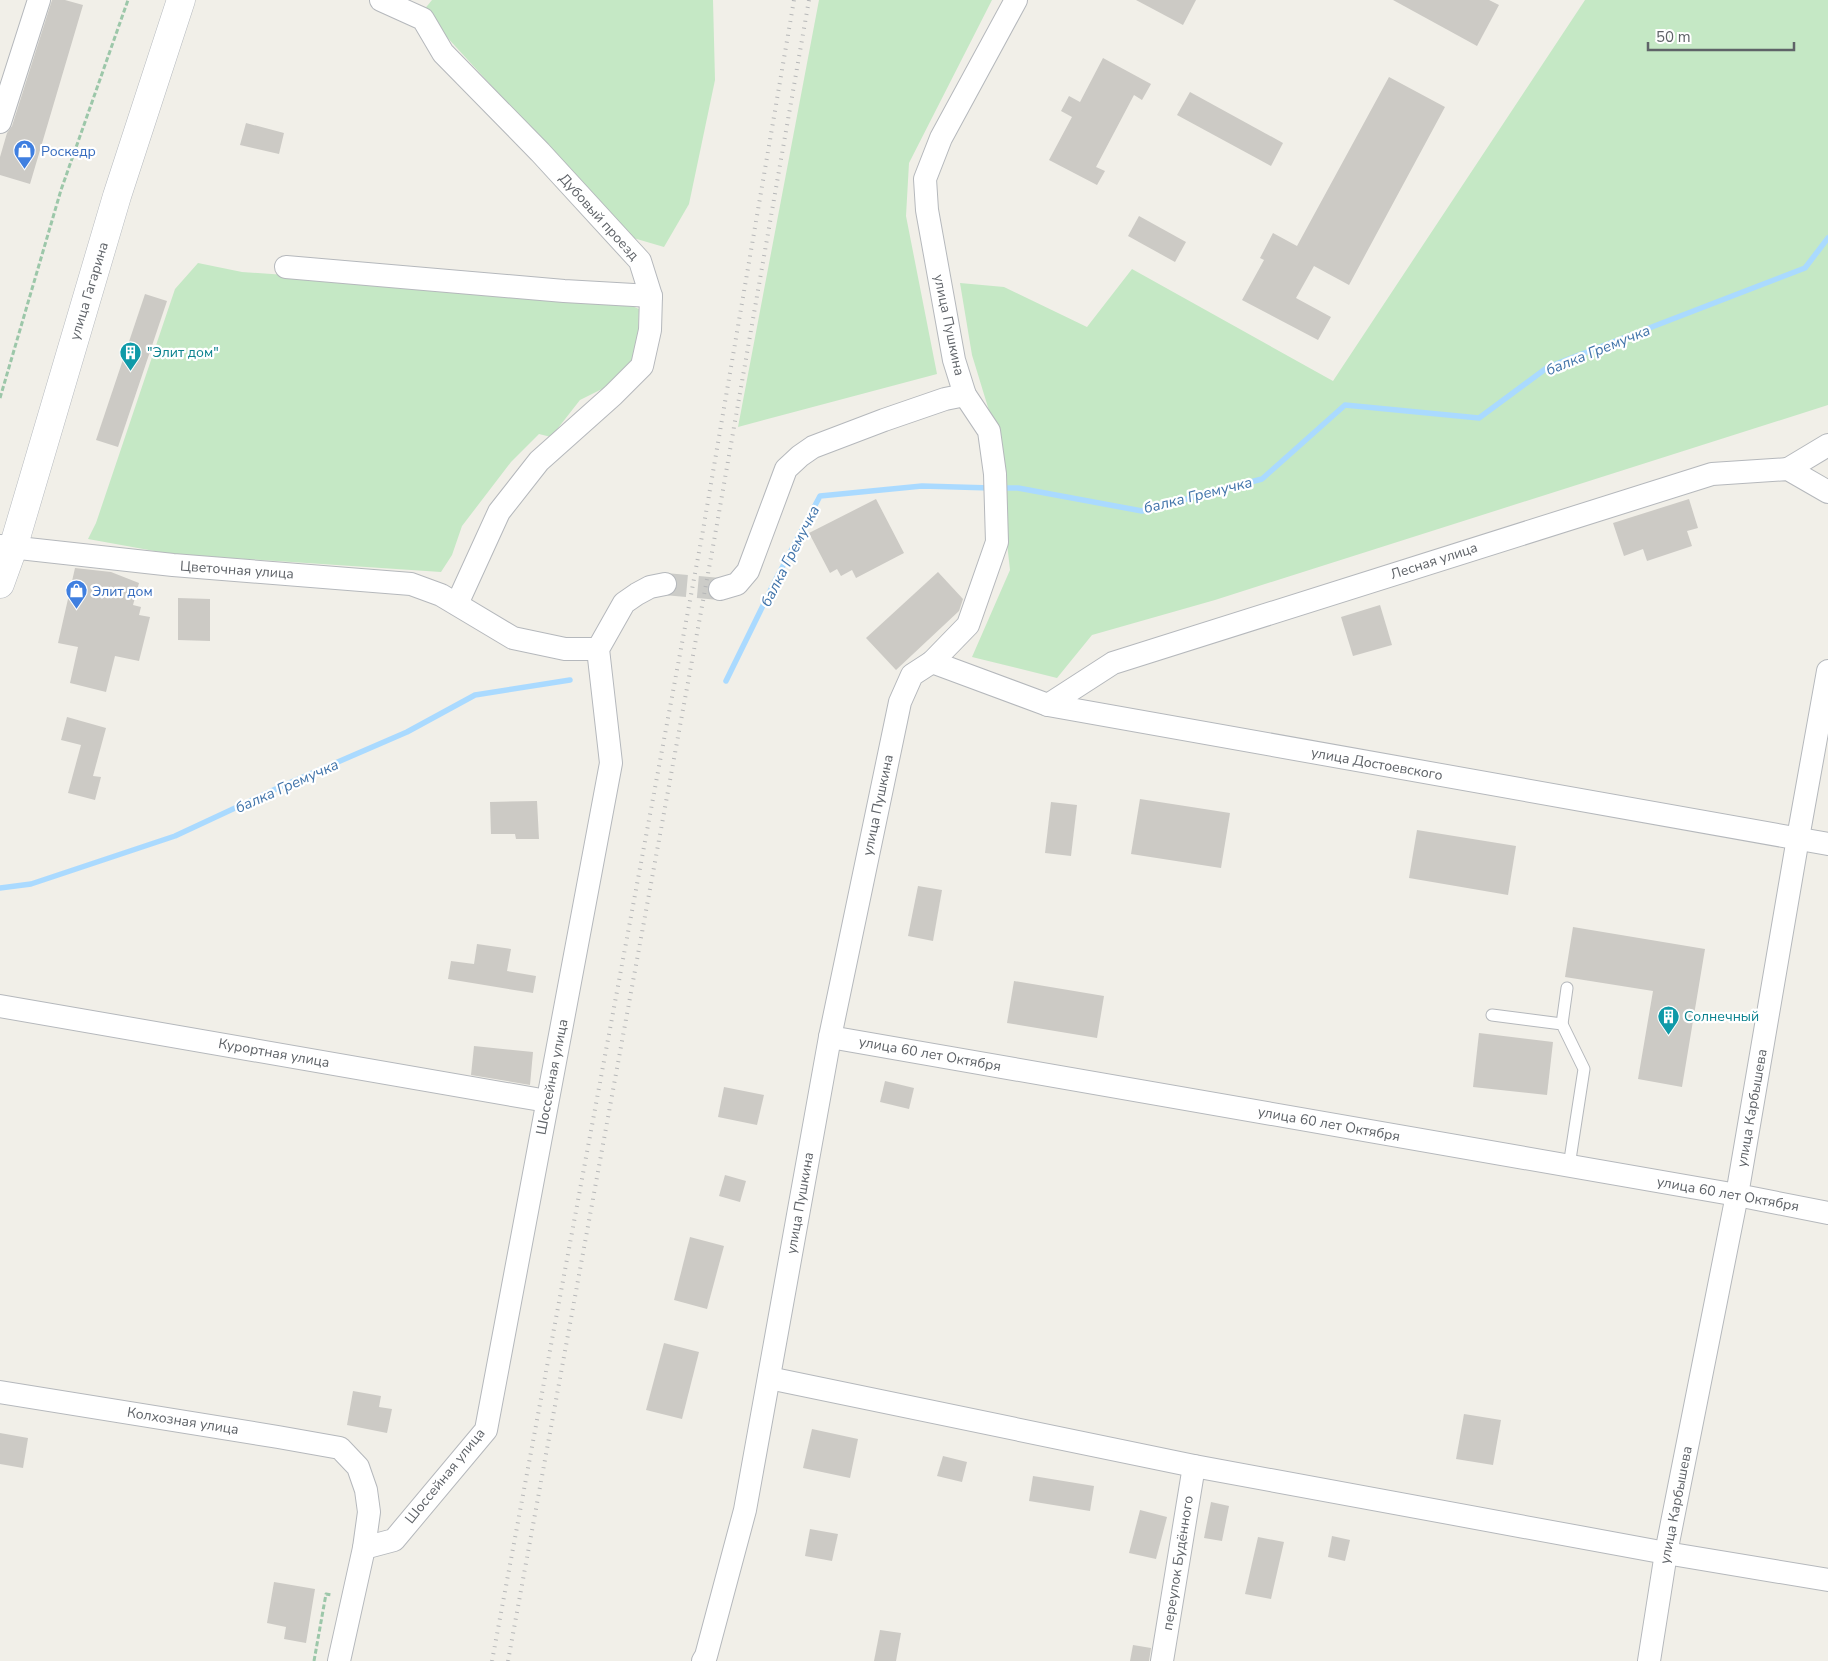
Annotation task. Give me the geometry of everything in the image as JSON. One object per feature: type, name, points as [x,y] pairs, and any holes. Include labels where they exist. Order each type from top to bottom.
[{"type":"main road","name":"улица Гагарина","points":[[0,584],[6,547],[181,0]]},
{"type":"street","points":[[0,122],[39,0]]},
{"type":"street","name":"Дубовый проезд","points":[[381,0],[423,19],[443,52],[540,152],[640,261],[650,296]]},
{"type":"street","name":"улица Пушкина","points":[[703,1661],[706,1656],[745,1510],[830,1036],[900,702],[912,675],[932,662],[968,625],[997,542],[995,474],[989,431],[965,395],[952,351],[927,210],[925,178],[941,138],[1016,0]]},
{"type":"street","points":[[286,267],[554,290],[650,296],[650,330],[642,366],[613,395],[539,461],[499,512],[457,604]]},
{"type":"street","points":[[720,589],[737,584],[748,572],[786,468],[800,456],[813,447],[884,420],[945,399],[965,395]]},
{"type":"street","points":[[1828,444],[1788,469],[1828,492]]},
{"type":"street","name":"Лесная улица","points":[[1048,705],[1113,663],[1712,474],[1788,469]]},
{"type":"street","name":"Цветочная улица","points":[[6,547],[173,565],[411,584],[441,595],[513,638],[565,649],[598,648]]},
{"type":"street","points":[[598,648],[624,602],[650,587],[665,584]]},
{"type":"street","name":"Шоссейная улица","points":[[364,1548],[394,1540],[486,1430],[611,763],[598,648]]},
{"type":"street","name":"улица Достоевского","points":[[932,662],[1048,705],[1828,844]]},
{"type":"street","name":"улица Карбышева","points":[[1649,1661],[1666,1553],[1737,1195],[1828,671]]},
{"type":"street","name":"Курортная улица","points":[[0,1006],[548,1101]]},
{"type":"street","name":"улица 60 лет Октября","points":[[830,1036],[1737,1195],[1828,1213]]},
{"type":"street","points":[[769,1378],[1194,1466],[1666,1553],[1828,1580]]},
{"type":"street","name":"Колхозная улица","points":[[0,1392],[278,1436],[340,1448],[358,1467],[366,1490],[369,1512],[364,1548]]},
{"type":"street","name":"переулок Будённого","points":[[1162,1661],[1194,1466]]},
{"type":"street","points":[[339,1661],[364,1548]]},
{"type":"lane","points":[[1567,988],[1562,1024],[1584,1068],[1569,1166]]},
{"type":"lane","points":[[1492,1015],[1562,1024]]},
{"type":"path","points":[[0,398],[61,190],[128,0]]},
{"type":"path","points":[[314,1661],[326,1594]]},
{"type":"green space","points":[[432,0],[713,0],[715,80],[689,204],[664,247],[630,237],[423,11]]},
{"type":"green space","points":[[819,0],[992,0],[909,163],[906,216],[937,374],[738,427]]},
{"type":"green space","points":[[1585,0],[1828,0],[1828,405],[1215,600],[1092,635],[1057,678],[972,657],[1010,570],[994,427],[972,355],[960,283],[1004,287],[1087,327],[1132,269],[1333,381]]},
{"type":"green space","points":[[198,263],[242,272],[614,298],[639,309],[637,351],[622,379],[580,400],[551,437],[539,434],[511,462],[462,526],[452,555],[441,572],[171,554],[88,539],[96,523],[175,289]]},
{"type":"building","points":[[52,0],[65,0],[83,5],[30,184],[0,175],[0,157],[7,133],[12,126]]},
{"type":"building","points":[[1136,0],[1196,0],[1183,25]]},
{"type":"building","points":[[1393,0],[1489,0],[1499,5],[1477,46]]},
{"type":"building","points":[[1103,58],[1151,84],[1142,100],[1134,95],[1096,167],[1105,171],[1097,185],[1049,160],[1072,117],[1061,111],[1069,96],[1080,102]]},
{"type":"building","points":[[1389,77],[1445,107],[1349,285],[1314,266],[1296,298],[1331,317],[1318,340],[1242,300],[1264,260],[1260,258],[1273,233],[1297,246]]},
{"type":"building","points":[[1190,92],[1283,143],[1271,166],[1177,115]]},
{"type":"building","points":[[246,123],[284,133],[279,154],[240,145]]},
{"type":"building","points":[[1139,216],[1186,242],[1175,262],[1128,236]]},
{"type":"building","name":"\"Элит дом\"","points":[[145,294],[167,301],[118,447],[96,440]]},
{"type":"building","points":[[876,499],[904,553],[856,578],[852,570],[841,576],[837,569],[830,573],[809,533]]},
{"type":"building","points":[[1689,499],[1698,528],[1687,531],[1692,546],[1647,561],[1643,549],[1624,556],[1613,523]]},
{"type":"building","points":[[75,568],[111,572],[139,583],[133,605],[141,607],[139,615],[150,617],[139,661],[115,656],[106,692],[70,683],[78,647],[58,643]]},
{"type":"building","points":[[938,572],[963,599],[959,611],[896,670],[866,638]]},
{"type":"building","points":[[178,598],[210,599],[210,641],[178,640]]},
{"type":"building","points":[[1380,605],[1392,645],[1353,656],[1341,617]]},
{"type":"building","points":[[67,717],[106,728],[93,776],[101,777],[95,800],[68,793],[81,745],[61,740]]},
{"type":"building","points":[[1140,799],[1230,813],[1221,868],[1131,854]]},
{"type":"building","points":[[537,801],[539,839],[516,839],[515,834],[491,834],[490,802]]},
{"type":"building","points":[[1051,802],[1077,805],[1071,856],[1045,853]]},
{"type":"building","points":[[1417,830],[1516,846],[1508,895],[1409,878]]},
{"type":"building","points":[[918,886],[942,890],[933,941],[908,936]]},
{"type":"building","name":"Солнечный","points":[[1573,927],[1705,949],[1682,1087],[1638,1079],[1653,991],[1565,977]]},
{"type":"building","points":[[477,944],[511,949],[507,971],[536,976],[533,993],[448,979],[451,961],[474,964]]},
{"type":"building","points":[[1014,981],[1104,996],[1097,1038],[1007,1023]]},
{"type":"building","points":[[1479,1033],[1553,1042],[1547,1095],[1473,1087]]},
{"type":"building","points":[[474,1046],[533,1052],[530,1085],[471,1075]]},
{"type":"building","points":[[885,1081],[914,1088],[909,1109],[880,1102]]},
{"type":"building","points":[[724,1087],[764,1095],[757,1125],[718,1117]]},
{"type":"building","points":[[725,1175],[746,1181],[740,1202],[719,1196]]},
{"type":"building","points":[[690,1237],[724,1246],[707,1309],[674,1300]]},
{"type":"building","points":[[664,1343],[699,1352],[682,1419],[646,1410]]},
{"type":"building","points":[[353,1391],[381,1396],[379,1407],[392,1409],[387,1433],[347,1425]]},
{"type":"building","points":[[1464,1414],[1501,1420],[1493,1465],[1456,1459]]},
{"type":"building","points":[[812,1429],[858,1439],[850,1478],[803,1468]]},
{"type":"building","points":[[0,1433],[28,1438],[23,1468],[0,1464]]},
{"type":"building","points":[[943,1456],[967,1462],[962,1482],[937,1476]]},
{"type":"building","points":[[1033,1476],[1094,1486],[1090,1511],[1029,1501]]},
{"type":"building","points":[[1211,1502],[1229,1506],[1222,1541],[1204,1538]]},
{"type":"building","points":[[1140,1510],[1167,1517],[1156,1559],[1129,1553]]},
{"type":"building","points":[[810,1529],[838,1534],[832,1561],[805,1556]]},
{"type":"building","points":[[1332,1536],[1350,1540],[1345,1561],[1328,1557]]},
{"type":"building","points":[[1258,1537],[1284,1542],[1271,1599],[1245,1594]]},
{"type":"building","points":[[274,1582],[315,1589],[306,1643],[284,1639],[286,1627],[267,1623]]},
{"type":"building","points":[[880,1630],[901,1633],[896,1661],[874,1661]]},
{"type":"building","points":[[1133,1645],[1151,1648],[1149,1661],[1130,1661]]},
{"type":"waterway","name":"балка Гремучка","points":[[1000,488],[1018,488],[1142,511],[1262,479],[1345,405],[1479,418],[1548,367],[1805,268],[1828,238]]},
{"type":"waterway","name":"балка Гремучка","points":[[726,681],[775,581],[820,496],[922,486],[991,488]]},
{"type":"waterway","name":"балка Гремучка","points":[[0,888],[31,884],[175,836],[280,787],[407,732],[475,695],[570,680]]},
{"type":"tunnel","points":[[665,584],[720,589]]},
{"type":"railway","points":[[492,1661],[702,536],[794,0]]},
{"type":"railway","points":[[508,1661],[714,541],[809,0]]},
{"type":"place","name":"Роскедр","points":[[25,170]]},
{"type":"place","name":"\"Элит дом\"","points":[[131,371]]},
{"type":"place","name":"Элит дом","points":[[76,610]]},
{"type":"place","name":"Солнечный","points":[[1668,1035]]}]
